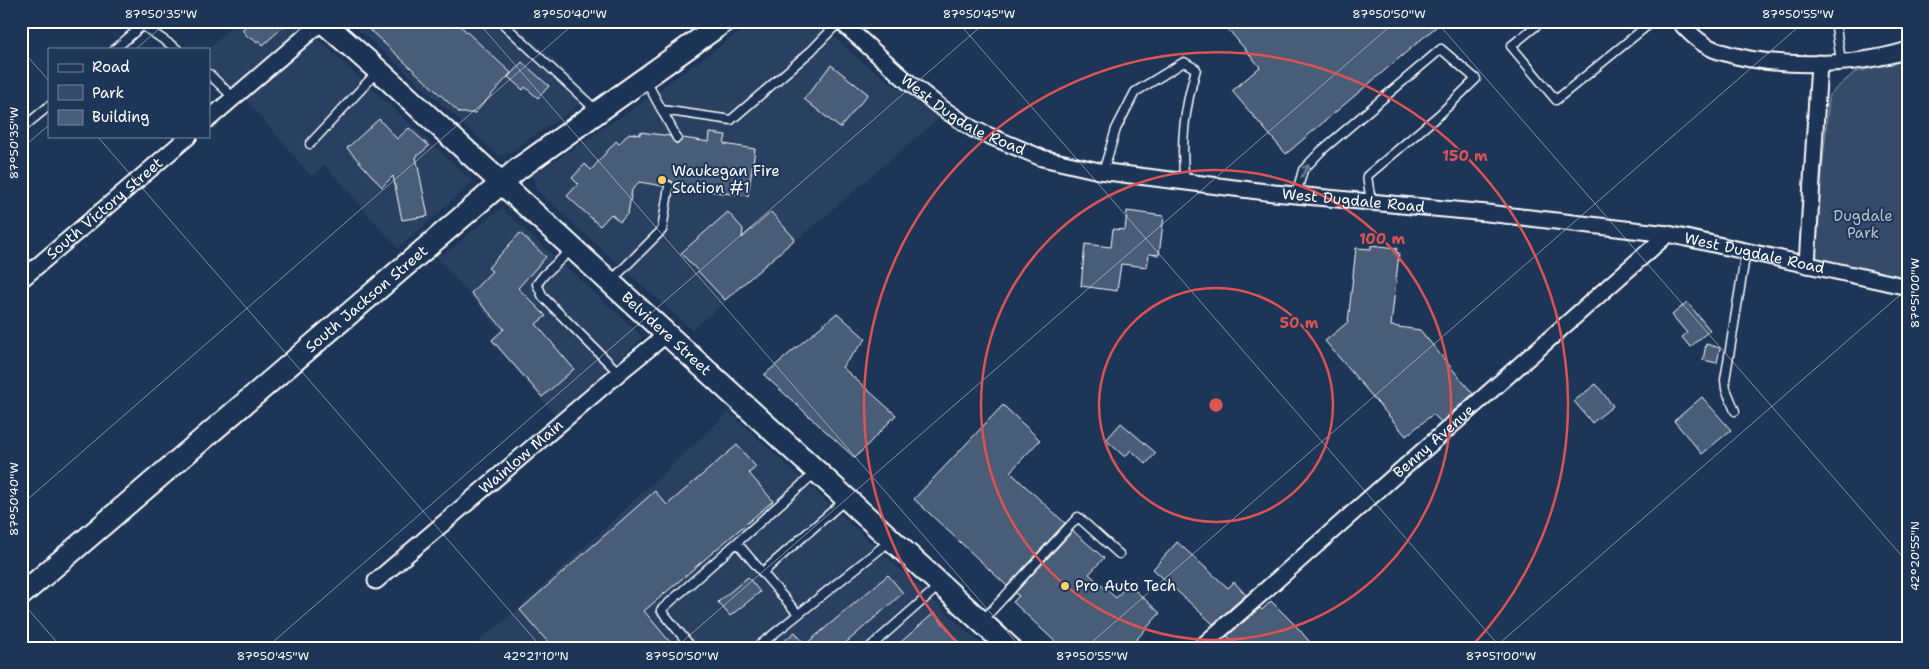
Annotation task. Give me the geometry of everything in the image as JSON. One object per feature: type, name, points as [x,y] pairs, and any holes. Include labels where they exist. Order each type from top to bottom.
[{"type":"main road","name":"South Jackson Street","points":[[21,595],[518,168],[725,21]]},
{"type":"main road","name":"Belvidere Street","points":[[322,22],[379,71],[1010,648]]},
{"type":"street","name":"West Dugdale Road","points":[[840,21],[907,81],[973,130],[1042,158],[1103,172],[1185,182],[1668,234],[1908,287]]},
{"type":"street","points":[[1679,21],[1688,33],[1716,50],[1747,58],[1800,64],[1857,60],[1908,50]]},
{"type":"street","points":[[210,118],[322,22]]},
{"type":"street","points":[[1807,265],[1819,63]]},
{"type":"street","name":"South Victory Street","points":[[21,280],[187,138]]},
{"type":"street","name":"Benny Avenue","points":[[1200,648],[1668,234]]},
{"type":"street","name":"Wainlow Main","points":[[376,580],[619,373],[668,334]]},
{"type":"lane","points":[[500,21],[597,111]]},
{"type":"lane","points":[[662,110],[731,120],[811,51],[840,21]]},
{"type":"lane","points":[[1542,21],[1511,46],[1556,100],[1653,21]]},
{"type":"lane","points":[[1835,21],[1841,61]]},
{"type":"lane","points":[[117,48],[140,23],[176,48]]},
{"type":"lane","points":[[1296,195],[1303,170],[1321,151],[1441,49],[1476,79],[1440,114],[1367,176],[1371,202]]},
{"type":"lane","points":[[1103,172],[1116,129],[1135,92],[1184,62],[1196,69],[1186,105],[1182,157],[1185,182]]},
{"type":"lane","points":[[310,144],[379,71]]},
{"type":"lane","points":[[210,75],[234,98]]},
{"type":"lane","points":[[644,77],[677,138]]},
{"type":"lane","points":[[21,129],[48,107]]},
{"type":"lane","points":[[610,282],[662,230],[669,186]]},
{"type":"lane","points":[[573,248],[544,275],[538,284],[543,296],[619,373]]},
{"type":"lane","points":[[1735,411],[1725,380],[1746,251]]},
{"type":"lane","points":[[692,648],[661,610],[817,472]]},
{"type":"lane","points":[[763,572],[846,499]]},
{"type":"lane","points":[[982,621],[1078,517],[1119,554]]},
{"type":"lane","points":[[756,648],[892,540]]},
{"type":"lane","points":[[737,543],[798,614]]},
{"type":"lane","points":[[870,648],[940,584]]},
{"type":"shaded area","points":[[237,21],[298,21],[473,182],[398,248],[325,165],[311,176],[248,102],[210,67],[210,48]]},
{"type":"shaded area","points":[[349,21],[512,21],[592,96],[508,154],[498,155]]},
{"type":"shaded area","points":[[755,21],[817,21],[858,59],[939,118],[692,330],[536,190],[533,175],[634,108]]},
{"type":"shaded area","points":[[501,208],[643,337],[556,416],[490,340],[500,330],[435,255],[443,255]]},
{"type":"shaded area","points":[[729,412],[985,648],[471,648],[517,610]]},
{"type":"green space","name":"Dugdale Park","points":[[1908,60],[1908,282],[1814,260],[1829,95],[1855,72]]},
{"type":"building","points":[[251,21],[290,21],[263,45],[259,40],[257,42],[252,37],[250,39],[242,30]]},
{"type":"building","points":[[360,21],[455,21],[511,73],[475,113],[460,113]]},
{"type":"building","points":[[1237,21],[1443,21],[1286,154],[1232,91],[1260,67],[1228,29]]},
{"type":"building","points":[[522,62],[549,86],[538,98],[525,87],[523,90],[508,77]]},
{"type":"building","points":[[831,65],[868,94],[840,128],[804,99]]},
{"type":"building","points":[[379,119],[397,139],[409,128],[429,146],[416,157],[428,216],[402,220],[393,176],[382,187],[347,148]]},
{"type":"building","name":"Waukegan Fire Station #1","points":[[640,132],[670,136],[677,144],[683,138],[709,142],[710,133],[726,135],[724,144],[755,149],[748,196],[674,187],[673,182],[669,180],[663,186],[639,182],[632,190],[628,213],[620,222],[611,214],[600,226],[567,196],[578,184],[572,178],[585,164],[591,170],[616,141],[619,144],[629,133],[640,135]]},
{"type":"building","points":[[1127,211],[1164,216],[1159,255],[1149,254],[1147,267],[1121,264],[1117,291],[1081,286],[1085,244],[1111,247],[1113,229],[1125,230]]},
{"type":"building","points":[[728,212],[743,229],[742,238],[771,212],[795,239],[725,300],[681,253]]},
{"type":"building","points":[[520,233],[546,257],[518,288],[546,316],[536,324],[574,369],[542,397],[492,340],[504,329],[471,293],[492,271],[488,268]]},
{"type":"building","points":[[1371,245],[1397,248],[1396,252],[1399,253],[1391,326],[1420,330],[1473,394],[1441,422],[1433,414],[1406,436],[1325,341],[1348,322],[1356,248],[1371,249]]},
{"type":"building","points":[[1687,302],[1710,330],[1690,347],[1682,337],[1687,333],[1672,315]]},
{"type":"building","points":[[837,313],[866,339],[842,367],[896,415],[855,458],[764,375]]},
{"type":"building","points":[[1706,344],[1720,348],[1717,363],[1703,360]]},
{"type":"building","points":[[1596,384],[1613,406],[1592,423],[1574,401]]},
{"type":"building","points":[[1702,397],[1731,430],[1702,454],[1674,421]]},
{"type":"building","points":[[1003,405],[1040,440],[1010,472],[1065,523],[1007,586],[914,499]]},
{"type":"building","points":[[1121,423],[1156,453],[1146,464],[1131,450],[1125,457],[1106,440]]},
{"type":"building","points":[[737,445],[756,467],[749,473],[773,501],[644,611],[675,648],[553,648],[520,610],[655,491],[667,505]]},
{"type":"building","name":"Pro Auto Tech","points":[[1073,531],[1104,558],[1089,574],[1116,598],[1128,584],[1160,613],[1129,648],[1062,648],[1013,602],[1019,596],[1015,593]]},
{"type":"building","points":[[1177,542],[1228,588],[1234,582],[1246,595],[1213,624],[1153,569]]},
{"type":"building","points":[[888,575],[903,593],[840,648],[776,648],[795,632],[805,645]]},
{"type":"building","points":[[748,577],[760,592],[730,616],[718,602]]},
{"type":"building","points":[[1271,601],[1315,648],[1241,648],[1227,636]]},
{"type":"building","points":[[934,613],[964,648],[894,648]]},
{"type":"place","name":"Waukegan Fire Station #1","points":[[662,180]]},
{"type":"place","name":"Pro Auto Tech","points":[[1065,586]]}]
